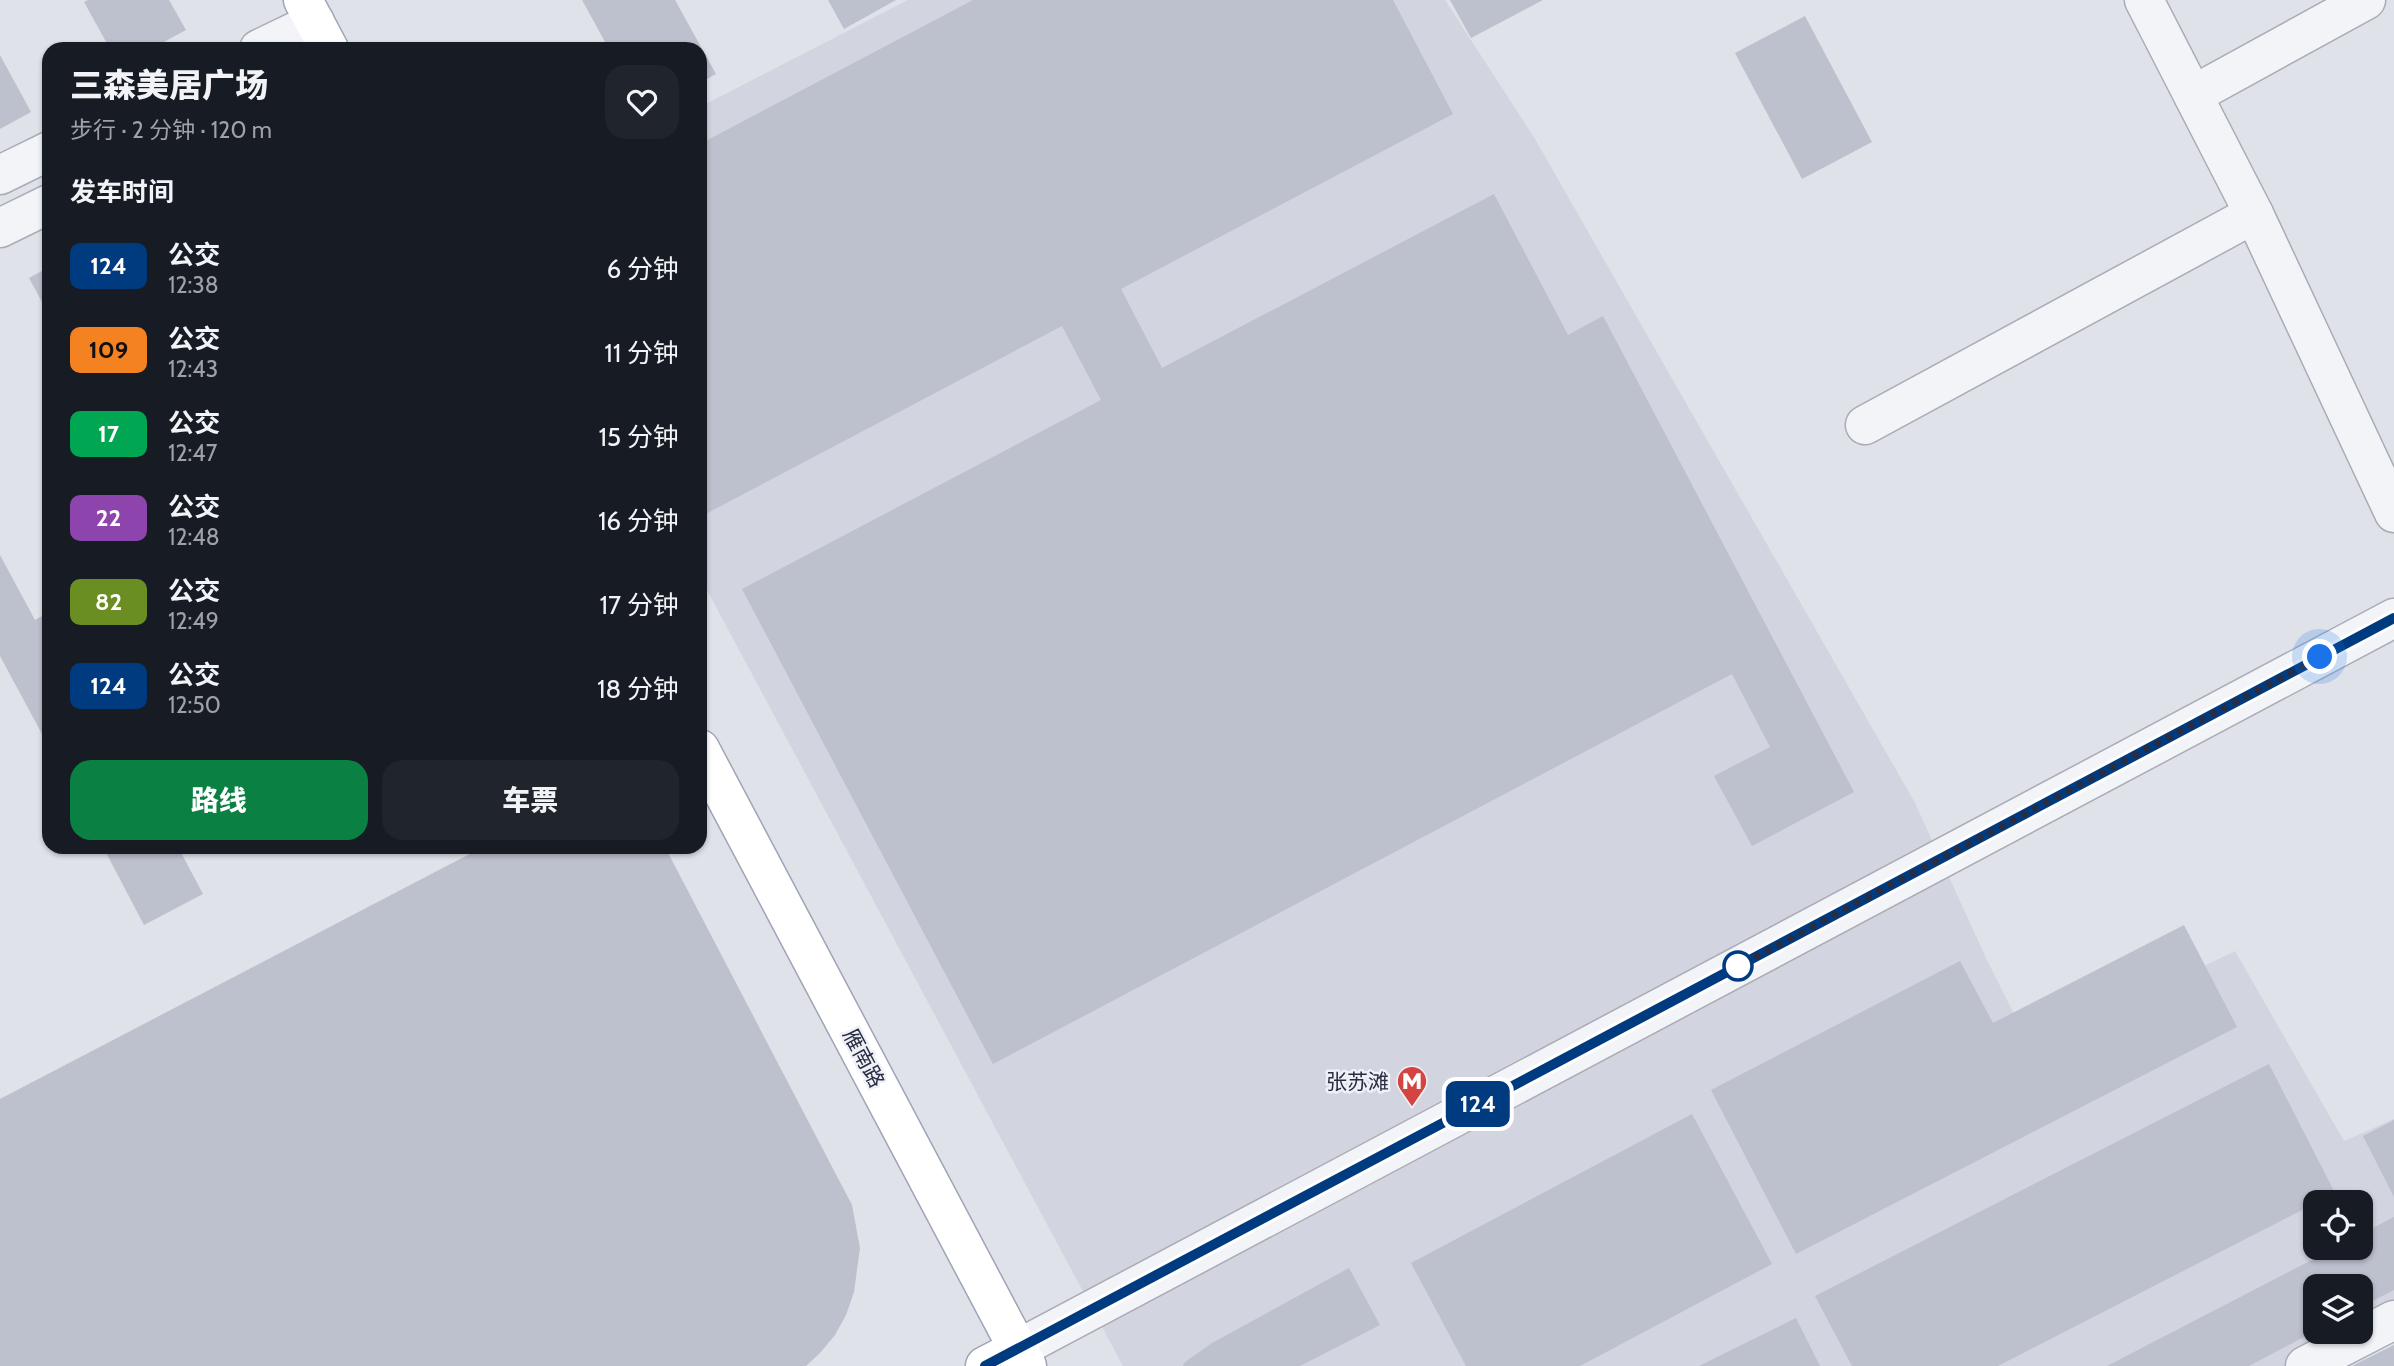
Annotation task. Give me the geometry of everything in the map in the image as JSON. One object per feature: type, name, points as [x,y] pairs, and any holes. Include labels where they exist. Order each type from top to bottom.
[{"type":"main road","name":"雁南路","points":[[707,762],[1023,1357]]},
{"type":"main road","points":[[985,1366],[1023,1357]]},
{"type":"street","points":[[2144,0],[2254,214],[2394,513]]},
{"type":"street","points":[[2193,95],[2365,0]]},
{"type":"street","points":[[275,42],[315,24]]},
{"type":"street","points":[[0,175],[42,154]]},
{"type":"street","points":[[0,228],[42,207]]},
{"type":"street","points":[[1865,425],[2254,214]]},
{"type":"street","points":[[1023,1357],[2394,618]]},
{"type":"street","points":[[2305,1366],[2394,1320]]},
{"type":"shaded area","points":[[908,0],[1445,0],[1535,139],[1915,803],[2016,1018],[2157,989],[2235,951],[2344,1141],[2394,1119],[2394,1321],[2373,1332],[2373,1274],[2303,1274],[2303,1344],[2352,1344],[2311,1366],[1123,1366],[707,590],[707,103]]},
{"type":"building","points":[[169,0],[186,30],[164,42],[106,42],[84,2]]},
{"type":"building","points":[[582,0],[675,0],[698,42],[605,42]]},
{"type":"building","points":[[828,0],[896,0],[844,29]]},
{"type":"building","points":[[973,0],[1393,0],[1453,114],[1121,289],[1162,368],[1494,194],[1568,335],[1603,316],[1854,792],[1752,846],[1714,776],[1770,747],[1732,674],[993,1064],[742,589],[1101,400],[1062,326],[707,513],[707,140]]},
{"type":"building","points":[[1450,0],[1543,0],[1471,38]]},
{"type":"building","points":[[1805,16],[1872,142],[1802,179],[1735,53]]},
{"type":"building","points":[[0,55],[31,112],[0,129]]},
{"type":"building","points":[[707,58],[716,74],[707,79]]},
{"type":"building","points":[[42,271],[42,302],[29,278]]},
{"type":"building","points":[[0,555],[35,620],[42,616],[42,734],[0,656]]},
{"type":"building","points":[[107,854],[182,854],[203,894],[144,925]]},
{"type":"building","points":[[470,854],[669,854],[852,1205],[860,1248],[854,1292],[835,1335],[806,1366],[0,1366],[0,1099]]},
{"type":"building","points":[[2184,925],[2237,1027],[1796,1254],[1711,1090],[1960,961],[1993,1023]]},
{"type":"building","points":[[2269,1064],[2333,1190],[2303,1190],[2303,1209],[1998,1366],[1852,1366],[1815,1296]]},
{"type":"building","points":[[1692,1114],[1772,1264],[1580,1366],[1466,1366],[1411,1263]]},
{"type":"building","points":[[2394,1120],[2394,1197],[2363,1136]]},
{"type":"building","points":[[2394,1217],[2394,1290],[2373,1301],[2373,1274],[2303,1274],[2303,1337],[2249,1366],[2107,1366],[2312,1260],[2373,1260],[2373,1228]]},
{"type":"building","points":[[1349,1268],[1380,1325],[1300,1366],[1183,1366],[1212,1343]]},
{"type":"building","points":[[1796,1318],[1820,1366],[1699,1366]]},
{"type":"building","points":[[2394,1345],[2394,1366],[2352,1366]]},
{"type":"bus line","name":"124","points":[[985,1366],[2394,618]]},
{"type":"place","name":"张苏滩","points":[[1412,1108]]},
{"type":"route","points":[[1738,966],[1731,970],[2320,657]]}]
